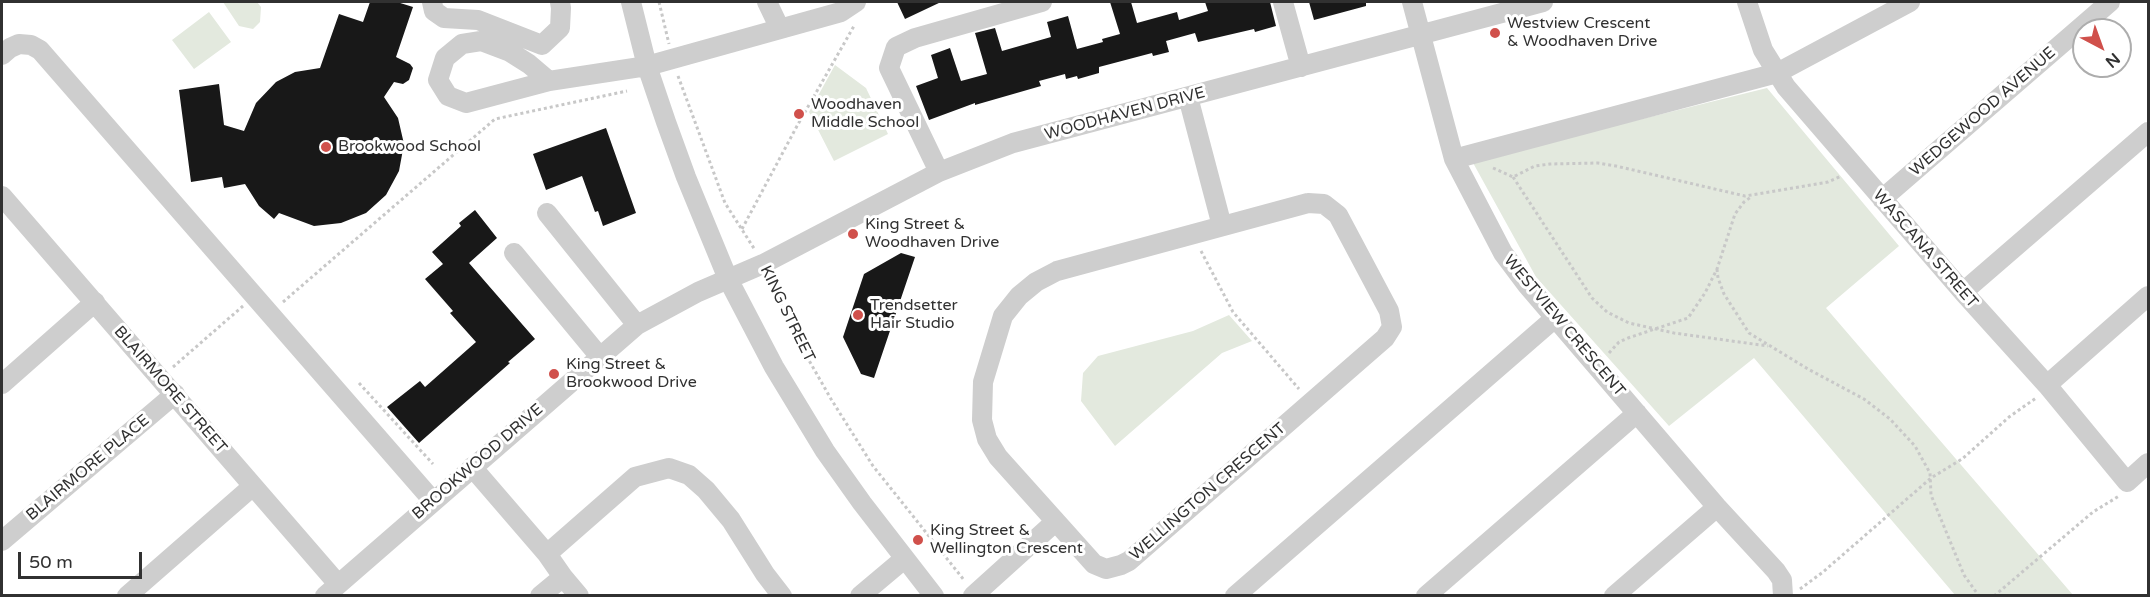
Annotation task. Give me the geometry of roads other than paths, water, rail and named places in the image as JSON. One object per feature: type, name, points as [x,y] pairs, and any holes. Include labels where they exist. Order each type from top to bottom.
[{"type":"street","points":[[432,2],[434,11],[444,18],[478,20],[542,45],[560,28],[560,2]]},
{"type":"street","name":"KING STREET","points":[[631,2],[647,66],[686,177],[728,279],[774,367],[825,451],[861,503],[934,596]]},
{"type":"street","points":[[767,2],[780,29]]},
{"type":"street","points":[[549,81],[529,63],[510,52],[481,41],[462,44],[445,58],[438,80],[448,96],[466,103],[549,81],[673,60],[780,29],[819,9],[841,12],[855,2]]},
{"type":"street","points":[[939,172],[889,68],[896,47],[915,38],[1042,2]]},
{"type":"street","points":[[1282,2],[1300,67]]},
{"type":"street","name":"WESTVIEW CRESCENT","points":[[1412,2],[1454,159],[1503,253],[1555,318],[1716,507],[1776,571],[1791,593]]},
{"type":"street","name":"WOODHAVEN DRIVE","points":[[728,279],[763,264],[939,172],[1012,143],[1543,2]]},
{"type":"street","name":"WASCANA STREET","points":[[1747,2],[1763,50],[1777,74],[1882,199],[2047,384],[2125,488],[2148,463]]},
{"type":"street","points":[[1454,159],[1777,74],[1910,2]]},
{"type":"street","name":"WEDGEWOOD AVENUE","points":[[1882,199],[2110,2]]},
{"type":"street","points":[[2,54],[19,44],[31,45],[40,50],[433,501]]},
{"type":"street","points":[[1188,97],[1222,225]]},
{"type":"street","points":[[1963,292],[2148,132]]},
{"type":"street","name":"WELLINGTON CRESCENT","points":[[1308,203],[1324,204],[1338,215],[1389,311],[1392,327],[1385,338],[1129,561],[1106,569],[1095,564],[1055,522],[998,457],[987,439],[982,420],[983,382],[1003,316],[1019,296],[1036,282],[1057,271],[1222,225],[1308,203]]},
{"type":"street","name":"BLAIRMORE STREET","points":[[5,209],[95,302],[175,394],[253,486],[331,590]]},
{"type":"street","points":[[547,213],[637,325]]},
{"type":"street","points":[[514,253],[600,357]]},
{"type":"street","name":"BROOKWOOD DRIVE","points":[[331,590],[637,325],[669,306],[728,279]]},
{"type":"street","points":[[2047,384],[2148,296]]},
{"type":"street","points":[[2,384],[95,302]]},
{"type":"street","points":[[1235,596],[1555,318]]},
{"type":"street","name":"BLAIRMORE PLACE","points":[[2,541],[175,394]]},
{"type":"street","name":"WESTVIEW CRESCENT","points":[[1435,593],[1637,413]]},
{"type":"street","points":[[472,467],[548,554],[579,596]]},
{"type":"street","points":[[548,554],[635,477],[669,468],[688,474],[706,490],[731,520],[765,574],[782,596]]},
{"type":"street","points":[[127,596],[253,486]]},
{"type":"street","points":[[1614,596],[1716,507]]},
{"type":"street","points":[[974,595],[1055,522]]},
{"type":"street","points":[[860,596],[904,559]]},
{"type":"street","points":[[540,596],[563,577]]},
{"type":"place","name":"Westview Crescent & Woodhaven Drive","points":[[1495,33]]},
{"type":"place","name":"Woodhaven Middle School","points":[[799,114]]},
{"type":"place","name":"Brookwood School","points":[[326,147]]},
{"type":"place","name":"King Street & Woodhaven Drive","points":[[853,234]]},
{"type":"place","name":"Trendsetter Hair Studio","points":[[858,315]]},
{"type":"place","name":"King Street & Brookwood Drive","points":[[554,374]]},
{"type":"place","name":"King Street & Wellington Crescent","points":[[918,540]]}]
